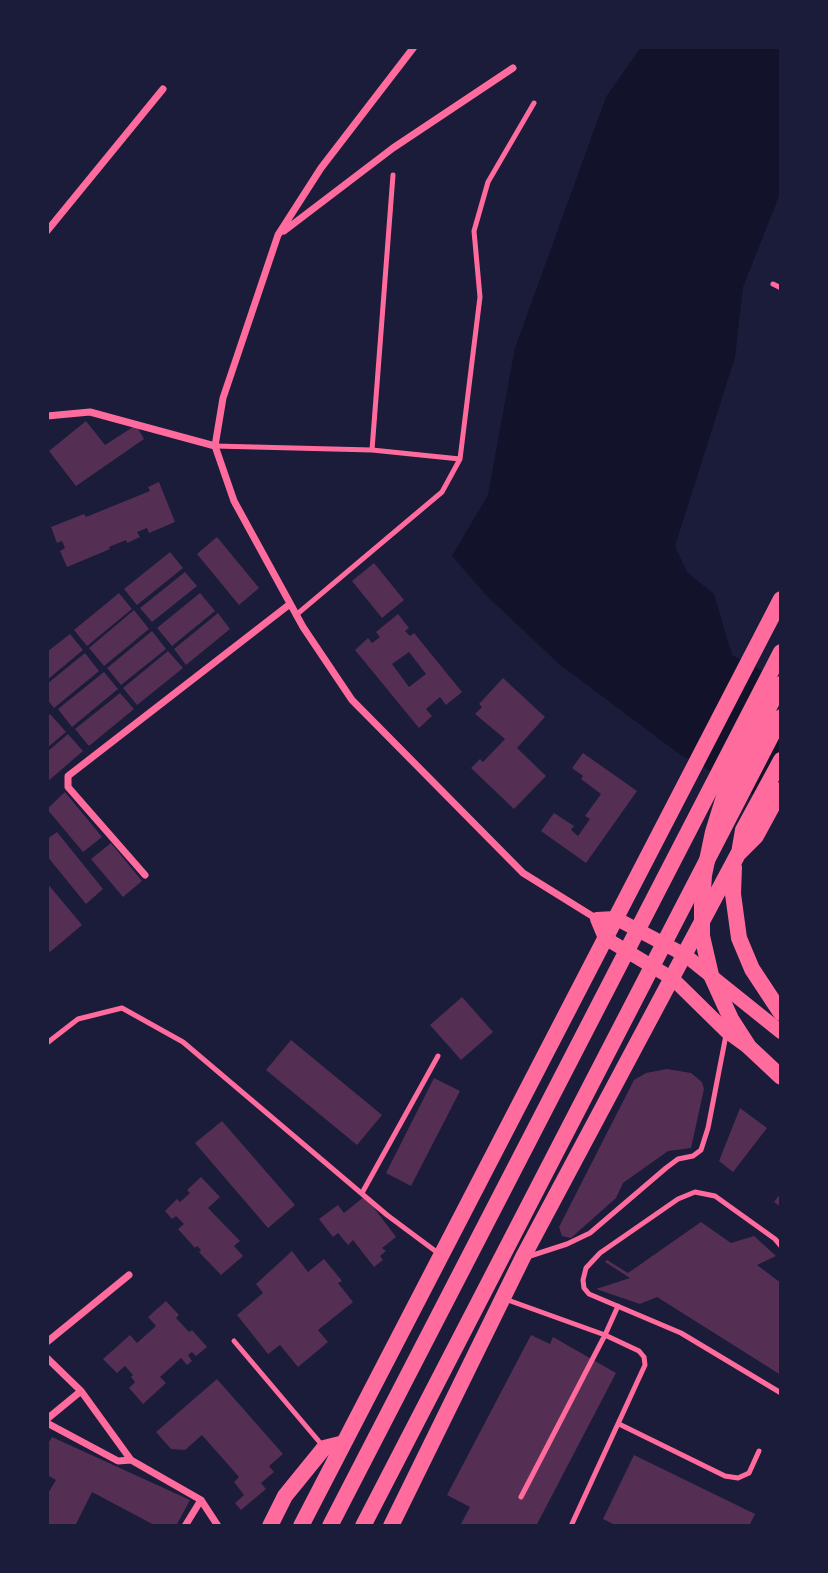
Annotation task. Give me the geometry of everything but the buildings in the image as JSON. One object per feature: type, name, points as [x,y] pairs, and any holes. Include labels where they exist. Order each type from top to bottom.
[{"type":"main road","points":[[301,1526],[781,599]]},
{"type":"main road","points":[[330,1526],[781,652]]},
{"type":"main road","points":[[781,684],[726,790],[704,875],[702,936],[711,975],[731,1019],[749,1047],[781,1077]]},
{"type":"main road","points":[[363,1526],[781,717]]},
{"type":"main road","points":[[391,1526],[523,1257],[750,833],[781,760]]},
{"type":"main road","points":[[750,833],[781,790]]},
{"type":"main road","points":[[736,858],[733,894],[739,938],[752,969],[781,1013]]},
{"type":"main road","points":[[781,1032],[685,955],[615,918],[597,919],[605,938],[673,979],[726,1031],[781,1070]]},
{"type":"main road","points":[[270,1526],[285,1496],[324,1448],[344,1443]]},
{"type":"street","points":[[414,47],[321,168],[278,235],[223,398],[215,446],[234,502],[296,615],[352,700],[523,873],[597,919]]},
{"type":"street","points":[[278,235],[393,148],[513,68]]},
{"type":"street","points":[[47,231],[163,89]]},
{"type":"street","points":[[47,416],[90,412],[215,446]]},
{"type":"street","points":[[145,875],[68,786],[68,776],[290,604]]},
{"type":"street","points":[[47,1342],[129,1275]]},
{"type":"street","points":[[47,1358],[81,1391],[131,1460],[201,1500],[218,1526]]},
{"type":"street","points":[[81,1391],[47,1421],[118,1461],[131,1460]]},
{"type":"street","points":[[185,1526],[201,1500]]},
{"type":"lane","points":[[296,615],[442,492],[460,458],[480,297],[474,231],[488,182],[534,103]]},
{"type":"lane","points":[[372,450],[393,176]]},
{"type":"lane","points":[[772,284],[781,288]]},
{"type":"lane","points":[[215,446],[372,450],[460,458]]},
{"type":"lane","points":[[47,1043],[78,1019],[122,1008],[183,1042],[387,1215],[441,1255]]},
{"type":"lane","points":[[523,1257],[556,1248],[590,1233],[672,1163],[693,1156],[701,1150],[708,1128],[726,1031]]},
{"type":"lane","points":[[362,1193],[438,1056]]},
{"type":"lane","points":[[781,1246],[715,1196],[695,1192],[678,1199],[600,1253],[586,1268],[583,1280],[584,1288],[589,1294],[681,1333],[781,1393]]},
{"type":"lane","points":[[502,1298],[605,1335],[639,1351],[644,1357],[645,1365],[572,1525]]},
{"type":"lane","points":[[521,1497],[618,1306]]},
{"type":"lane","points":[[234,1341],[324,1448]]},
{"type":"lane","points":[[619,1424],[725,1476],[738,1478],[749,1473],[758,1451]]},
{"type":"shaded area","points":[[641,47],[781,47],[781,191],[743,287],[735,357],[675,546],[687,572],[714,594],[732,655],[781,681],[781,810],[678,753],[559,664],[487,596],[452,556],[488,495],[515,348],[606,97]]}]
